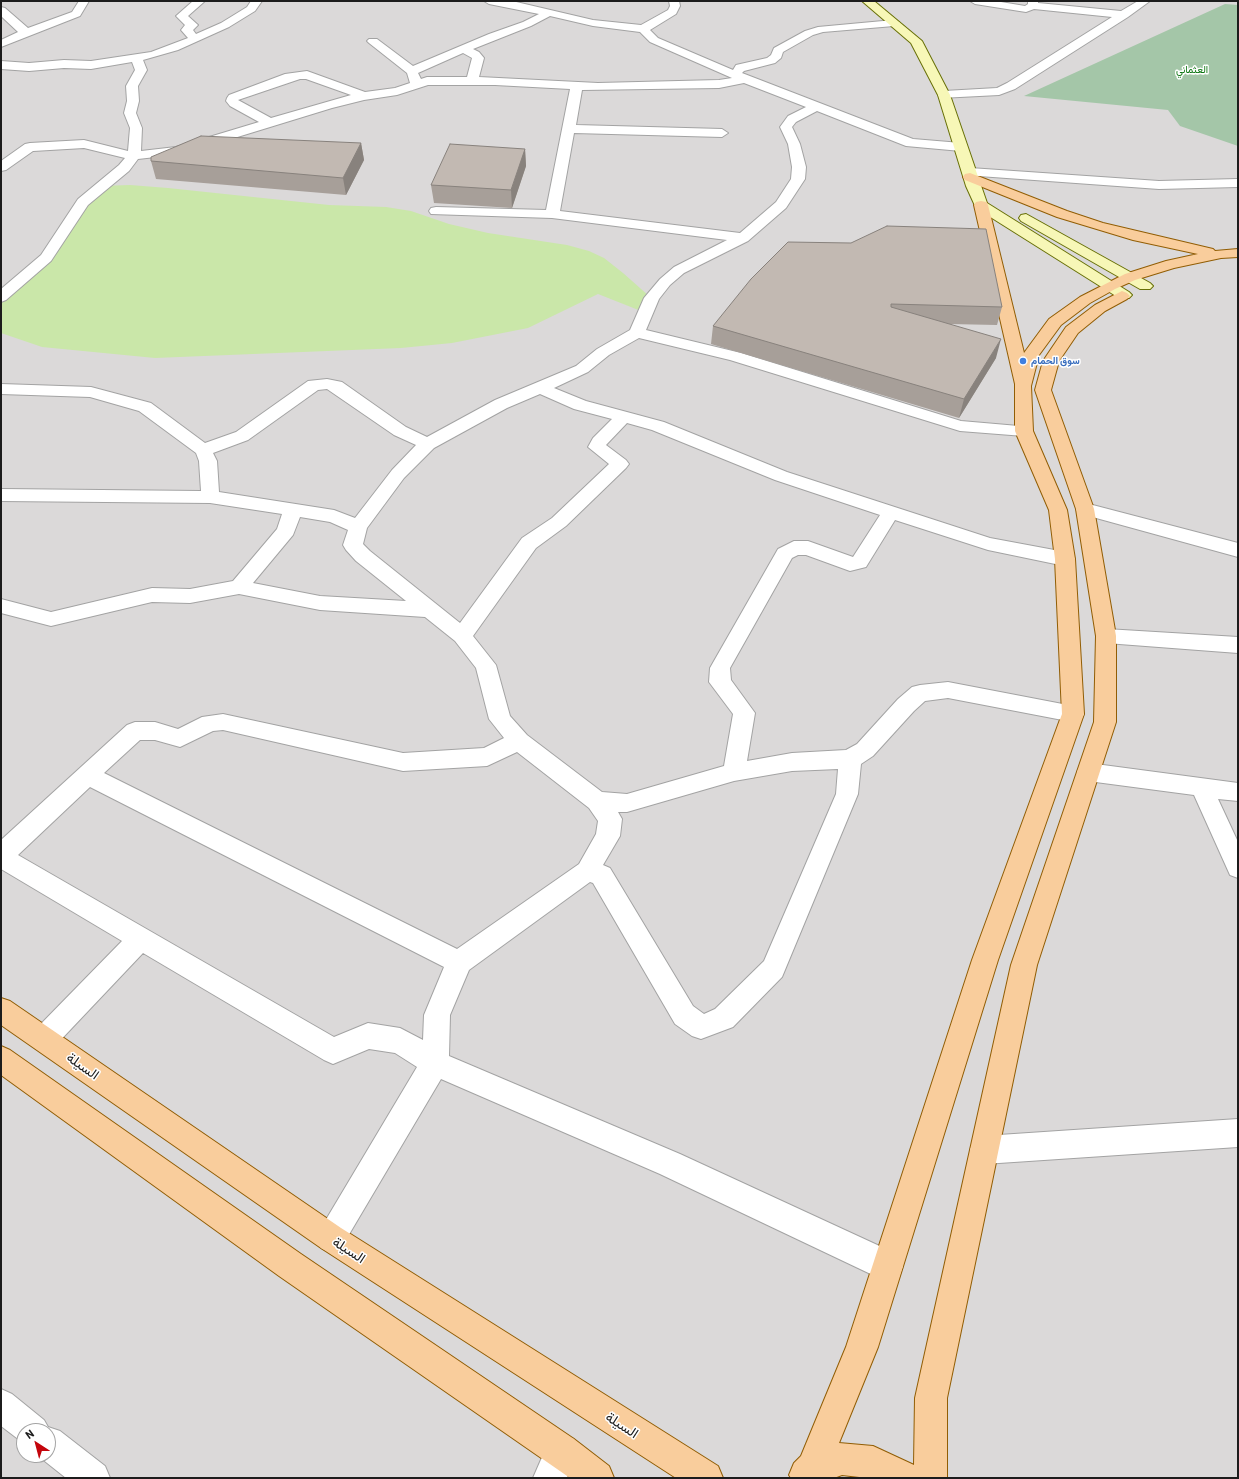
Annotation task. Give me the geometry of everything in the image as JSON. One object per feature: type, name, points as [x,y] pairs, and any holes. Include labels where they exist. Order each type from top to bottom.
[{"type":"main road","points":[[807,1473],[862,1347],[985,960],[1073,714],[1065,559],[1058,510],[1024,431],[1023,386],[981,203],[976,195],[962,147],[944,95],[916,42],[867,1]]},
{"type":"main road","points":[[970,174],[1055,212],[1098,226],[1138,237],[1232,257]]},
{"type":"main road","points":[[981,203],[1127,286]]},
{"type":"main road","points":[[981,203],[1008,209],[1127,286]]},
{"type":"main road","points":[[1023,386],[1031,355],[1055,322],[1085,300],[1127,286],[1181,275],[1232,257]]},
{"type":"main road","points":[[930,1478],[931,1398],[1024,965],[1105,722],[1106,636],[1086,509],[1043,390],[1051,361],[1072,330],[1127,286]]},
{"type":"main road","name":"السيلة","points":[[1,1010],[331,1238],[706,1478]]},
{"type":"main road","points":[[1,1059],[290,1265],[556,1465],[597,1478]]},
{"type":"main road","points":[[807,1473],[842,1459],[873,1462],[905,1478]]},
{"type":"street","points":[[1,44],[24,33],[76,14],[84,1]]},
{"type":"street","points":[[194,38],[186,30],[192,25],[181,16],[200,1]]},
{"type":"street","points":[[1,65],[29,67],[64,64],[91,65],[137,59],[174,48],[239,17],[251,9],[257,1]]},
{"type":"street","points":[[489,1],[506,3],[593,24],[643,29],[672,12],[675,6],[674,1]]},
{"type":"street","points":[[975,1],[1018,8],[1033,4],[1124,15]]},
{"type":"street","points":[[944,95],[999,90],[1011,86],[1145,1]]},
{"type":"street","points":[[1,10],[22,28],[24,33]]},
{"type":"street","points":[[412,71],[528,24],[548,13]]},
{"type":"street","points":[[740,77],[740,68],[771,61],[777,56],[778,50],[795,42],[809,32],[894,23]]},
{"type":"street","points":[[643,29],[650,37],[665,45],[740,77],[911,143],[962,147]]},
{"type":"street","points":[[373,41],[412,71],[416,84]]},
{"type":"street","points":[[464,49],[475,54],[478,58],[472,80]]},
{"type":"street","points":[[1,297],[46,258],[83,202],[124,168],[134,156],[136,128],[130,113],[133,101],[132,86],[141,70],[137,59]]},
{"type":"street","points":[[270,123],[234,103],[232,101],[233,98],[289,77],[300,75],[307,75],[364,96]]},
{"type":"street","points":[[1,168],[30,147],[84,144],[134,156],[177,151],[204,145],[270,123],[364,96],[397,91],[427,81],[472,80],[598,87],[719,84],[740,77]]},
{"type":"street","points":[[552,214],[577,86]]},
{"type":"street","points":[[331,1238],[435,1063],[437,1015],[459,962],[587,871],[608,836],[610,819],[597,801],[519,741],[500,719],[486,665],[462,636],[363,556],[353,545],[358,527],[398,474],[428,444],[501,404],[540,388],[582,368],[603,352],[637,333],[652,298],[665,282],[679,270],[743,238],[780,205],[798,179],[799,167],[794,144],[786,127],[792,119],[815,107]]},
{"type":"street","points":[[568,129],[722,134]]},
{"type":"street","points":[[970,174],[1159,185],[1238,183]]},
{"type":"street","points":[[436,210],[552,214],[743,238]]},
{"type":"street","points":[[637,333],[735,356],[960,426],[1024,431]]},
{"type":"street","points":[[203,450],[242,436],[314,385],[327,384],[336,386],[400,431],[428,444]]},
{"type":"street","points":[[540,388],[580,405],[658,426],[781,476],[988,544],[1065,559]]},
{"type":"street","points":[[1,389],[91,392],[145,407],[203,450],[208,462],[210,497]]},
{"type":"street","points":[[462,636],[528,543],[559,522],[620,464],[597,447],[599,442],[622,417]]},
{"type":"street","points":[[1,495],[210,497],[334,516],[358,527]]},
{"type":"street","points":[[1086,509],[1238,550]]},
{"type":"street","points":[[240,587],[286,531],[293,510]]},
{"type":"street","points":[[734,772],[744,713],[720,682],[720,668],[785,554],[794,548],[808,548],[850,564],[858,562],[891,512]]},
{"type":"street","points":[[1,606],[51,619],[152,595],[190,596],[240,587],[320,603],[431,610]]},
{"type":"street","points":[[1106,636],[1238,645]]},
{"type":"street","points":[[597,801],[627,803],[734,772],[792,762],[850,759],[866,750],[906,705],[920,693],[948,690],[1073,714]]},
{"type":"street","points":[[519,741],[487,757],[403,762],[224,722],[210,723],[180,738],[155,731],[135,731],[1,856],[333,1051],[368,1036],[400,1041],[435,1063],[670,1164],[888,1266]]},
{"type":"street","points":[[587,871],[601,875],[684,1015],[701,1027],[724,1018],[773,969],[847,794],[850,759]]},
{"type":"street","points":[[1088,772],[1238,792]]},
{"type":"street","points":[[87,776],[459,962]]},
{"type":"street","points":[[1202,788],[1238,868]]},
{"type":"street","points":[[44,1039],[140,939]]},
{"type":"street","points":[[984,1150],[1238,1133]]},
{"type":"street","points":[[1,1405],[24,1423]]},
{"type":"street","points":[[56,1449],[93,1478]]},
{"type":"shaded area","points":[[1,1],[1238,1],[1238,1478],[1,1478]]},
{"type":"green space","name":"العثماني","points":[[1225,4],[1238,5],[1238,146],[1180,126],[1168,110],[1024,96]]},
{"type":"green space","points":[[130,185],[329,205],[386,207],[411,211],[449,224],[488,233],[567,245],[589,251],[604,258],[623,273],[649,296],[646,313],[598,294],[528,328],[452,343],[401,348],[155,358],[42,347],[1,333],[1,297],[46,258],[100,186]]},
{"type":"building","points":[[201,136],[361,143],[343,178],[151,161],[151,157]]},
{"type":"building","points":[[450,144],[525,149],[511,190],[431,185]]},
{"type":"building","points":[[887,226],[986,229],[1002,307],[891,304],[891,307],[1001,339],[964,399],[713,326],[751,279],[788,242],[851,243]]},
{"type":"place","name":"سوق الحمام","points":[[1023,361]]}]
